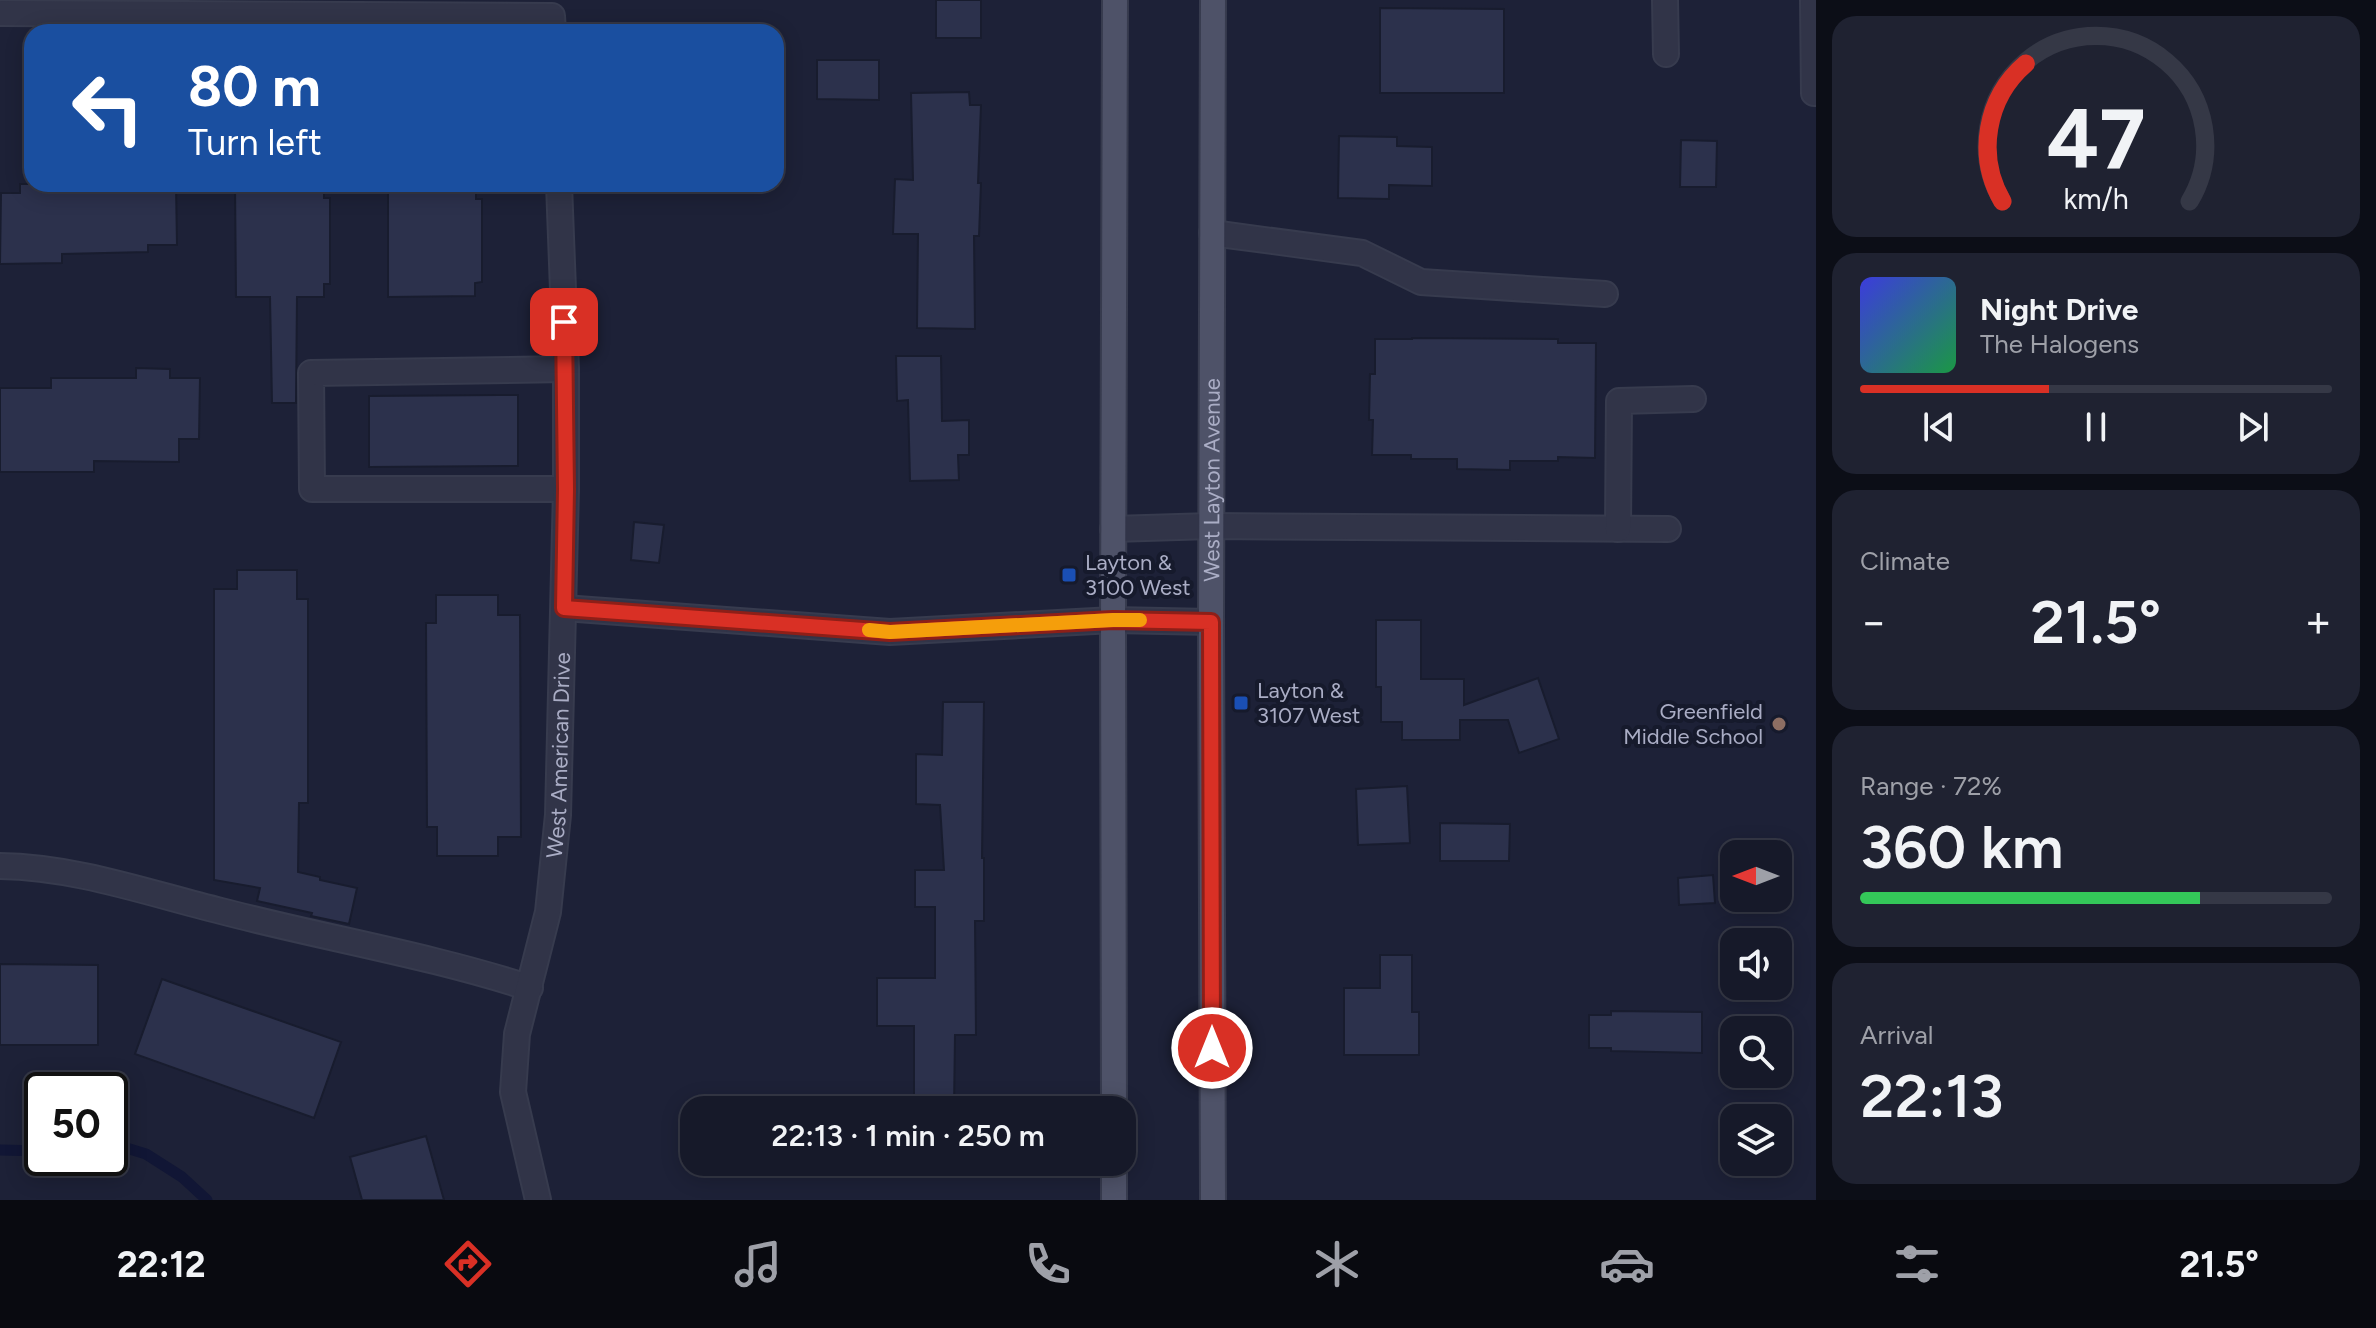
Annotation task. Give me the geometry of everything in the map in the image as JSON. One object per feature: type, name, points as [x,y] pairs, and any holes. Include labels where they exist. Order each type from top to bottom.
[{"type":"main road","points":[[1114,1096],[1115,0]]},
{"type":"main road","name":"West Layton Avenue","points":[[1213,0],[1213,1200]]},
{"type":"main road","points":[[1114,1176],[1114,1200]]},
{"type":"lane","points":[[1665,0],[1666,54]]},
{"type":"lane","points":[[1813,0],[1816,93]]},
{"type":"lane","points":[[0,13],[552,24]]},
{"type":"lane","name":"West American Drive","points":[[538,1200],[513,1092],[517,1034],[548,912],[558,815],[566,489],[566,369],[559,192]]},
{"type":"lane","points":[[1212,233],[1362,253],[1421,282],[1605,294]]},
{"type":"lane","points":[[566,369],[311,373],[312,489],[566,489]]},
{"type":"lane","points":[[1618,529],[1619,401],[1693,399]]},
{"type":"lane","points":[[1113,529],[1211,526],[1668,529]]},
{"type":"lane","points":[[564,608],[890,632],[1113,620],[1211,622]]},
{"type":"lane","points":[[0,866],[115,882],[221,911],[484,973],[530,988]]},
{"type":"building","points":[[936,0],[981,0],[981,38],[936,38]]},
{"type":"building","points":[[1380,8],[1504,9],[1504,93],[1380,93]]},
{"type":"building","points":[[817,60],[879,60],[879,100],[817,99]]},
{"type":"building","points":[[969,92],[970,105],[981,105],[979,236],[974,236],[975,329],[917,328],[918,234],[893,234],[895,179],[913,180],[911,93]]},
{"type":"building","points":[[1339,136],[1397,137],[1397,146],[1432,147],[1432,186],[1389,185],[1389,199],[1338,198]]},
{"type":"building","points":[[1681,140],[1717,141],[1716,187],[1680,187]]},
{"type":"building","points":[[20,184],[24,184],[24,192],[176,192],[177,245],[148,245],[148,252],[62,254],[62,263],[0,264],[1,193],[20,193]]},
{"type":"building","points":[[235,192],[324,192],[324,198],[330,198],[330,284],[324,284],[324,297],[297,297],[296,403],[272,403],[270,297],[236,297]]},
{"type":"building","points":[[388,192],[476,192],[476,199],[482,199],[482,282],[475,283],[475,296],[388,297]]},
{"type":"building","points":[[1375,339],[1558,339],[1558,343],[1596,343],[1595,458],[1510,461],[1510,470],[1457,469],[1457,459],[1372,455],[1370,374],[1375,374]]},
{"type":"building","points":[[896,356],[941,356],[942,421],[969,420],[969,455],[958,455],[959,480],[910,481],[908,400],[897,401]]},
{"type":"building","points":[[136,368],[170,369],[170,378],[200,378],[199,439],[179,439],[179,462],[94,461],[94,472],[0,472],[0,388],[51,388],[51,378],[136,378]]},
{"type":"building","points":[[518,395],[518,466],[369,467],[369,396]]},
{"type":"building","points":[[634,522],[664,525],[659,563],[631,560]]},
{"type":"building","points":[[237,570],[297,570],[297,599],[308,599],[308,803],[299,803],[298,872],[357,888],[349,924],[257,901],[260,888],[214,880],[214,589],[237,589]]},
{"type":"building","points":[[436,595],[498,595],[498,615],[520,615],[521,837],[498,837],[498,856],[437,856],[437,827],[427,827],[426,623],[436,623]]},
{"type":"building","points":[[1376,620],[1421,620],[1421,679],[1464,679],[1464,705],[1538,678],[1559,739],[1519,753],[1508,720],[1460,720],[1460,740],[1402,740],[1402,722],[1381,722],[1381,687],[1376,687]]},
{"type":"building","points":[[943,702],[984,702],[984,921],[975,921],[976,1035],[955,1035],[954,1096],[914,1096],[914,1026],[877,1026],[877,978],[935,978],[935,907],[915,907],[915,870],[944,870],[940,805],[916,804],[916,754],[942,755]]},
{"type":"building","points":[[1407,786],[1410,843],[1358,845],[1356,789]]},
{"type":"building","points":[[1440,823],[1510,824],[1509,861],[1440,861]]},
{"type":"building","points":[[1713,875],[1715,903],[1679,905],[1678,878]]},
{"type":"building","points":[[1380,955],[1412,955],[1412,1012],[1419,1012],[1419,1055],[1344,1055],[1344,988],[1380,988]]},
{"type":"building","points":[[0,964],[98,965],[98,1045],[0,1045]]},
{"type":"building","points":[[162,979],[341,1042],[314,1118],[135,1054]]},
{"type":"building","points":[[1611,1011],[1702,1012],[1702,1053],[1589,1048],[1589,1015],[1611,1015]]},
{"type":"building","points":[[426,1136],[444,1200],[362,1200],[350,1157]]},
{"type":"waterway","points":[[128,1148],[146,1154],[182,1177],[207,1200]]},
{"type":"waterway","points":[[0,1150],[24,1151]]},
{"type":"slow traffic","points":[[869,630],[890,632],[1140,620]]},
{"type":"place","name":"Layton & 3100 West","points":[[1069,575]]},
{"type":"place","name":"Layton & 3107 West","points":[[1241,703]]},
{"type":"place","name":"Greenfield Middle School","points":[[1779,724]]},
{"type":"route","points":[[564,322],[564,608],[890,632],[1113,620],[1211,622],[1212,1048]]}]
